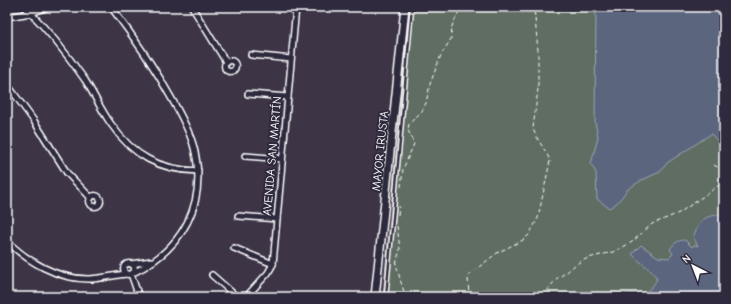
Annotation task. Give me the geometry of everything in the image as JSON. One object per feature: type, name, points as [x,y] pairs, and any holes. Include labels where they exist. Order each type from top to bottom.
[{"type":"main road","name":"MAYOR IRUSTA","points":[[375,297],[405,7]]},
{"type":"street","points":[[25,7],[81,74],[110,123],[130,147],[138,154],[158,164],[173,169],[198,171]]},
{"type":"street","points":[[7,17],[31,13],[48,7]]},
{"type":"street","points":[[7,241],[32,261],[55,272],[76,278],[93,279],[131,273],[144,268],[171,245],[186,227],[195,200],[198,171],[194,147],[180,113],[147,57],[112,7]]},
{"type":"street","points":[[192,7],[226,62]]},
{"type":"street","name":"AVENIDA SAN MARTÍN","points":[[273,264],[296,7]]},
{"type":"street","points":[[251,55],[291,59]]},
{"type":"street","points":[[7,84],[34,121],[67,173],[91,198]]},
{"type":"street","points":[[248,94],[288,98]]},
{"type":"street","points":[[245,156],[282,159]]},
{"type":"street","points":[[238,216],[277,219]]},
{"type":"street","points":[[234,248],[273,264],[268,273],[246,297]]},
{"type":"street","points":[[107,277],[127,264],[140,264],[152,261]]},
{"type":"street","points":[[131,264],[134,268],[131,273],[139,297]]},
{"type":"street","points":[[125,266],[124,271],[131,273]]},
{"type":"street","points":[[212,275],[237,297]]},
{"type":"lane","points":[[386,297],[412,7]]},
{"type":"path","points":[[400,192],[403,169],[414,144],[408,130],[409,124],[422,111],[426,103],[430,84],[441,56],[449,43],[452,26],[461,7]]},
{"type":"path","points":[[469,297],[468,277],[470,274],[497,253],[523,240],[529,235],[538,218],[550,162],[534,133],[533,128],[538,89],[538,51],[534,7]]},
{"type":"path","points":[[714,165],[724,173]]},
{"type":"path","points":[[543,297],[556,279],[576,264],[588,258],[613,252],[623,247],[632,242],[652,224],[679,213],[724,182]]},
{"type":"path","points":[[397,218],[399,205]]},
{"type":"path","points":[[397,222],[400,249],[396,264],[406,297]]},
{"type":"green space","points":[[409,7],[724,7],[724,297],[383,297]]},
{"type":"water","points":[[596,7],[724,7],[724,148],[711,134],[667,163],[660,172],[642,180],[628,189],[617,203],[609,208],[597,199],[596,173],[591,164],[598,137],[595,122]]},
{"type":"water","points":[[719,215],[724,216],[724,297],[620,297],[628,294],[643,294],[648,291],[657,279],[653,273],[632,254],[641,245],[658,257],[669,258],[673,254],[670,249],[678,241],[685,240],[692,247],[694,245],[698,246],[693,237],[702,221],[708,217]]}]
